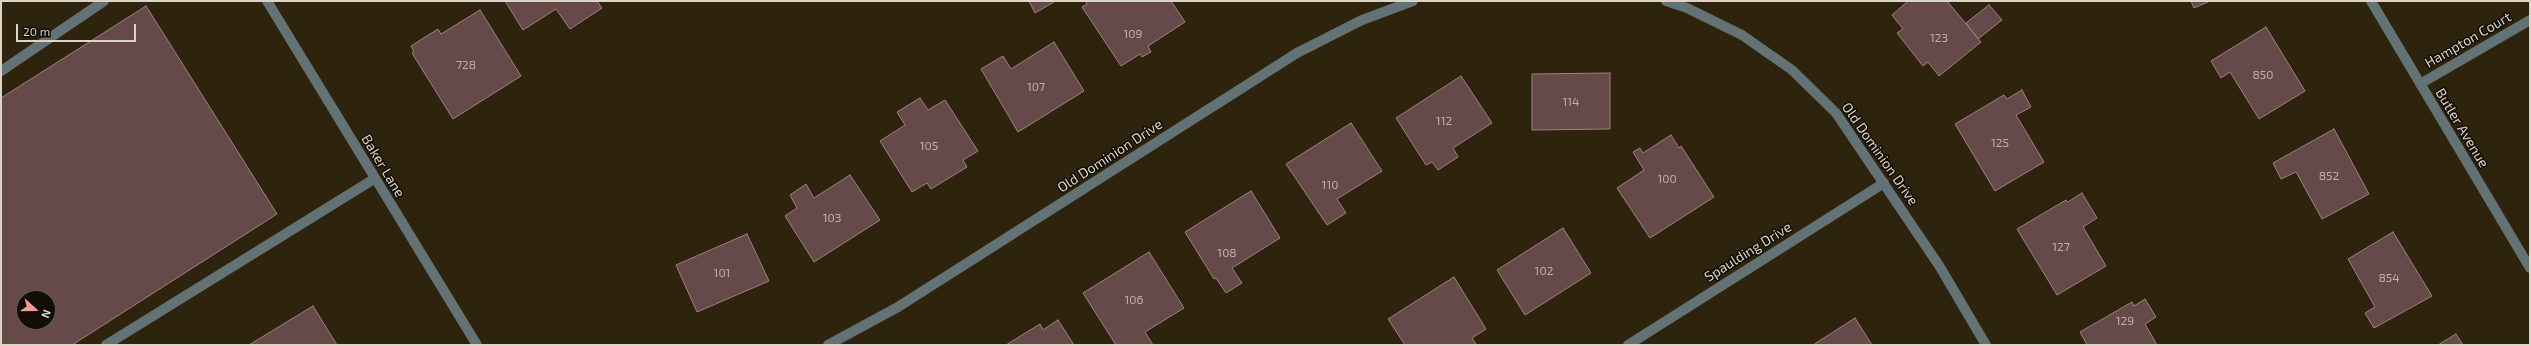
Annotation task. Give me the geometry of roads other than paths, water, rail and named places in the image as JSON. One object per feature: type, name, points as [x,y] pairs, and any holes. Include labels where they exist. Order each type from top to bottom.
[{"type":"street","points":[[1,71],[104,1]]},
{"type":"street","name":"Baker Lane","points":[[268,1],[374,178],[477,345]]},
{"type":"street","name":"Old Dominion Drive","points":[[828,345],[898,307],[1297,53],[1362,20],[1413,1]]},
{"type":"street","name":"Old Dominion Drive","points":[[1666,1],[1687,8],[1742,35],[1792,70],[1836,113],[1940,267],[1986,345]]},
{"type":"street","name":"Butler Avenue","points":[[2371,1],[2530,268]]},
{"type":"street","name":"Hampton Court","points":[[2420,84],[2530,20]]},
{"type":"street","points":[[106,345],[374,178]]},
{"type":"street","name":"Spaulding Drive","points":[[1628,345],[1884,183]]}]
